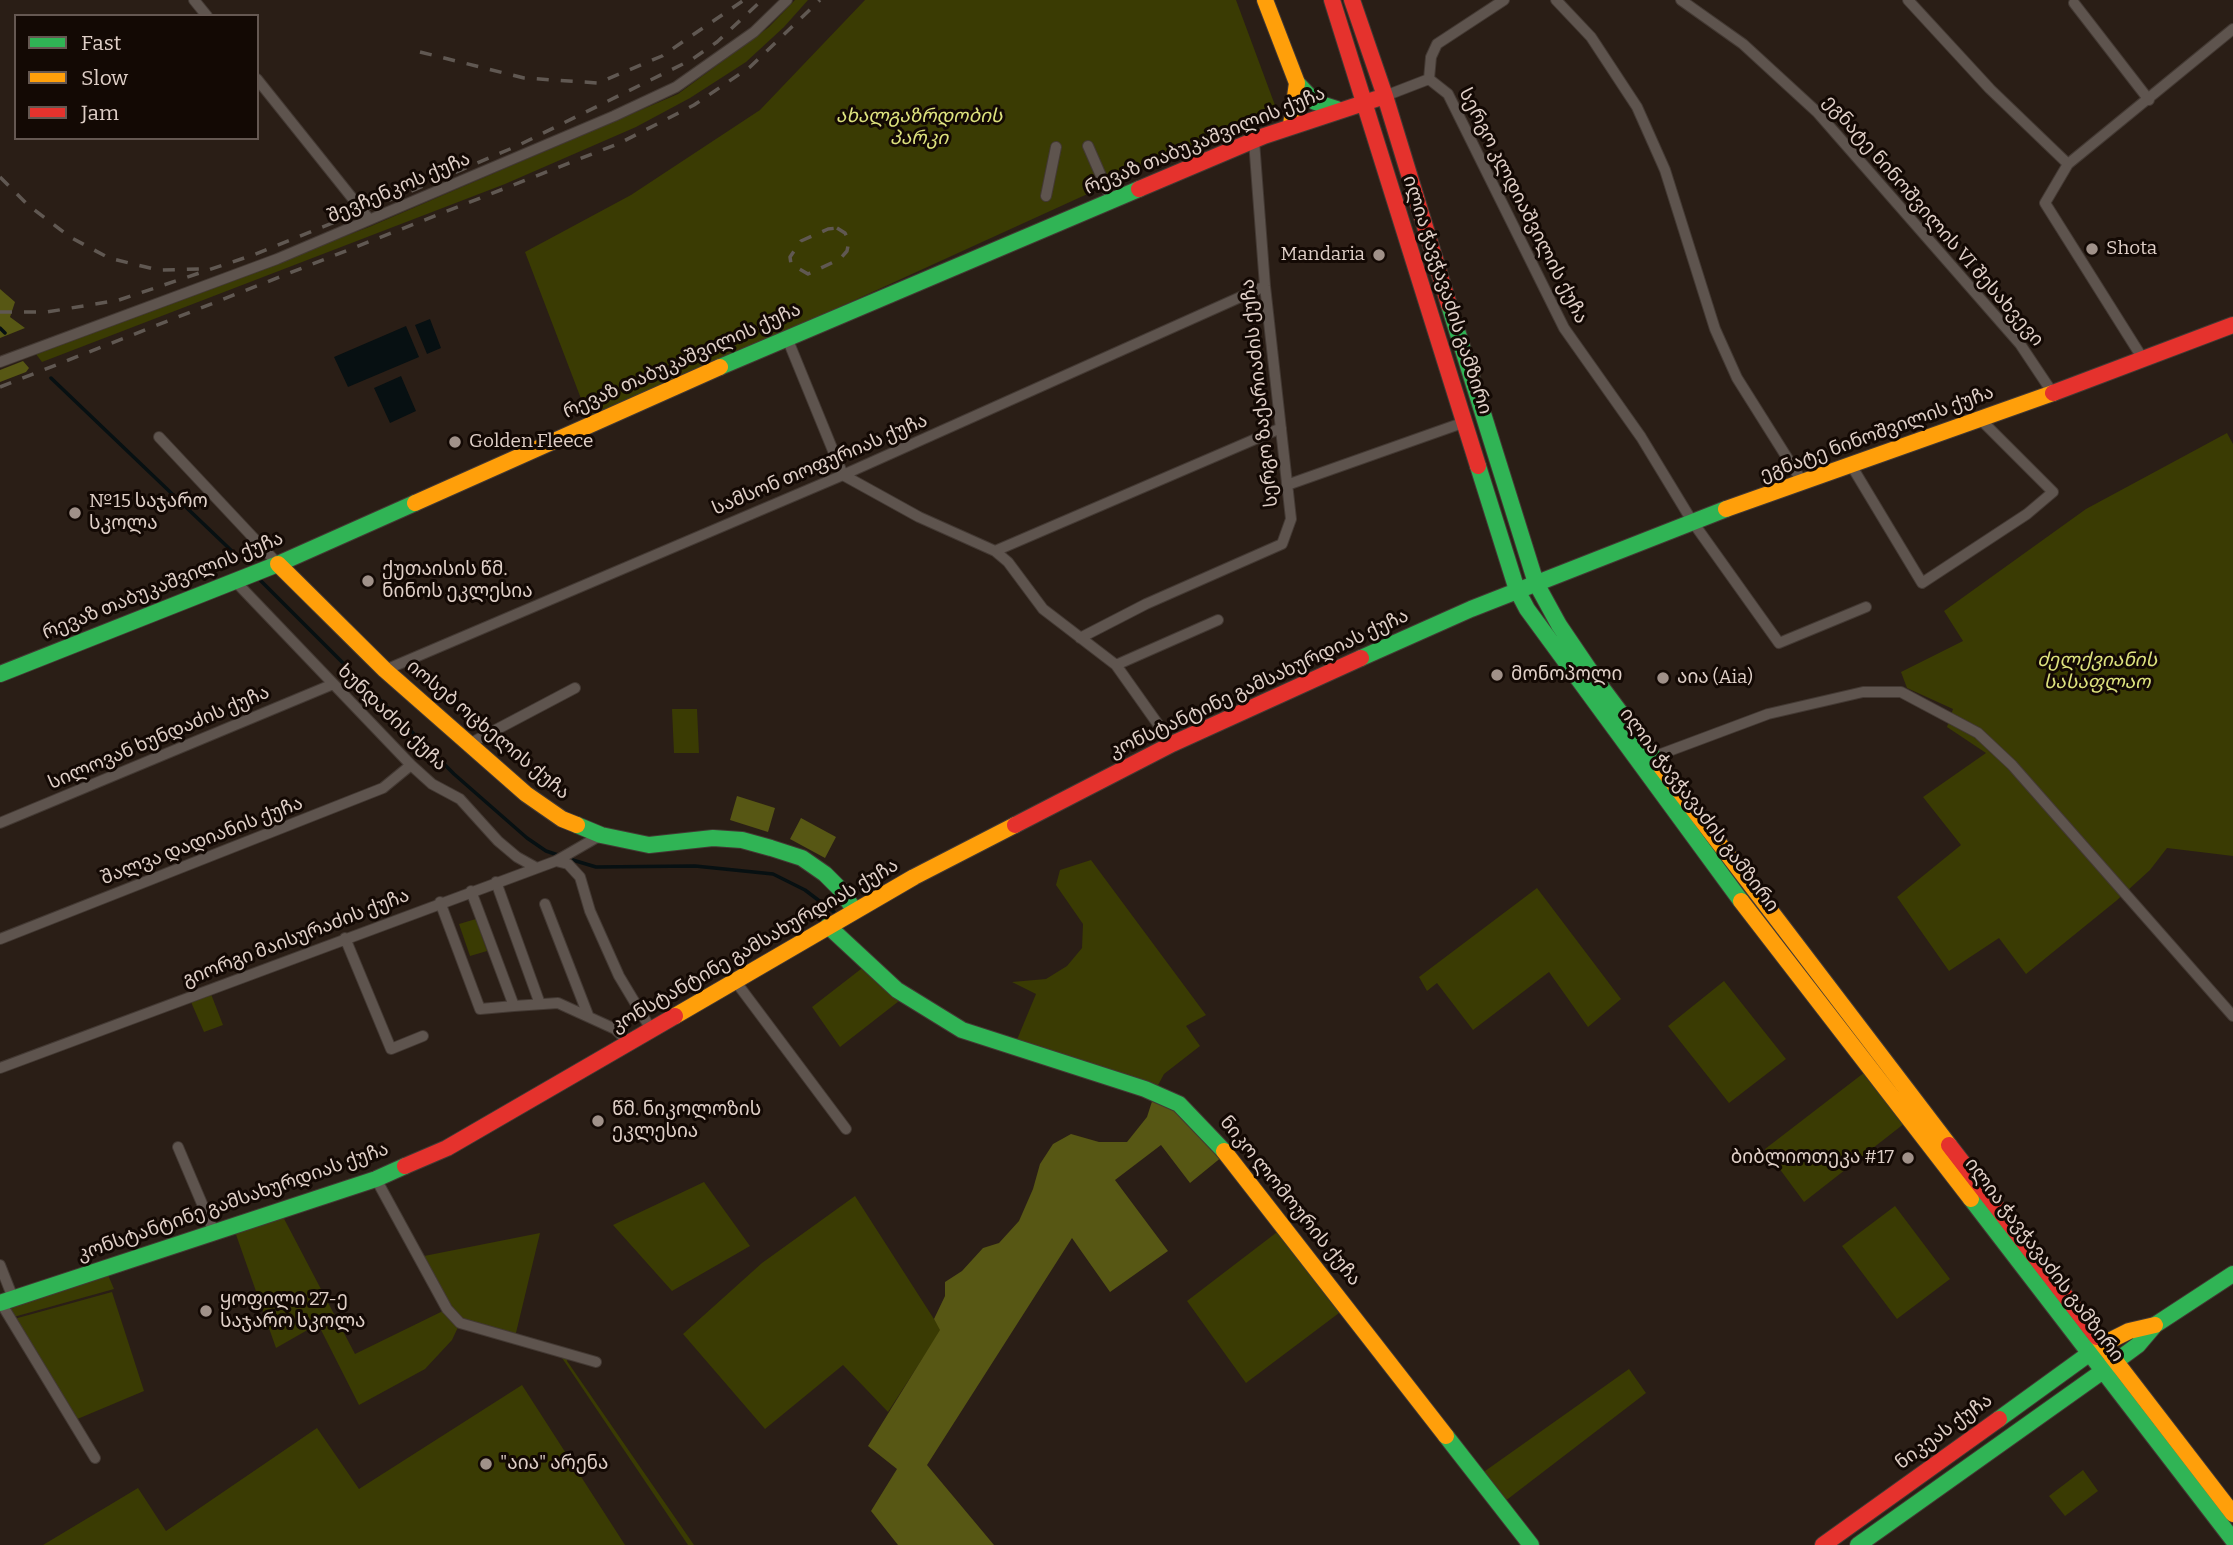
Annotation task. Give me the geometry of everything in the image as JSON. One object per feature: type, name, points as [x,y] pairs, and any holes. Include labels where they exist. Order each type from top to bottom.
[{"type":"main road","points":[[1265,0],[1297,83],[1315,102],[1337,109]]},
{"type":"main road","name":"ილია ჭავჭავაძის გამზირი","points":[[1332,0],[1517,590],[1530,615],[1640,768],[2233,1540]]},
{"type":"main road","name":"ილია ჭავჭავაძის გამზირი","points":[[1352,0],[1385,96],[1464,365],[1536,583],[1586,664],[1653,757],[2233,1514]]},
{"type":"main road","points":[[1291,125],[1297,83]]},
{"type":"main road","name":"რევაზ თაბუკაშვილის ქუჩა","points":[[0,674],[278,564],[787,338],[1291,125],[1385,96]]},
{"type":"main road","name":"ეგნატე ნინოშვილის ქუჩა","points":[[1536,583],[1692,521],[1981,420],[2233,325]]},
{"type":"main road","name":"იოსებ ოცხელის ქუჩა","points":[[278,564],[385,670],[526,794],[553,812],[601,835],[649,845],[713,838],[742,840],[802,858],[825,874],[842,891],[854,911]]},
{"type":"main road","name":"კონსტანტინე გამსახურდიას ქუჩა","points":[[5,1301],[376,1179],[447,1148],[630,1044],[854,911],[1172,744],[1536,583]]},
{"type":"main road","name":"ნიკო ლომოურის ქუჩა","points":[[828,926],[897,990],[962,1030],[1145,1089],[1179,1104],[1224,1150],[1531,1545]]},
{"type":"main road","points":[[1858,1545],[2138,1345],[2155,1325],[2233,1274]]},
{"type":"main road","name":"ნიკეას ქუჩა","points":[[1823,1545],[2103,1344],[2129,1331],[2155,1325]]},
{"type":"street","name":"შევჩენკოს ქუჩა","points":[[0,362],[277,259],[676,88],[754,32],[787,0]]},
{"type":"street","points":[[1385,96],[1429,79],[1431,57],[1437,44],[1504,0]]},
{"type":"street","points":[[1556,0],[1591,37],[1637,107],[1665,170],[1720,341],[1737,378],[1803,483]]},
{"type":"street","name":"ეგნატე ნინოშვილის VI შესახვევი","points":[[1681,0],[1743,44],[1816,111],[2020,344],[2052,392]]},
{"type":"street","points":[[1915,2],[1990,89],[2068,164]]},
{"type":"street","points":[[2074,3],[2149,100]]},
{"type":"street","points":[[2143,359],[2045,203],[2068,164],[2233,29]]},
{"type":"street","name":"სერგო კლდიაშვილის ქუჩა","points":[[1429,79],[1448,94],[1564,328],[1641,437],[1692,521],[1779,643],[1866,607]]},
{"type":"street","points":[[259,82],[369,219]]},
{"type":"street","name":"სერგო ზაქარიაძის ქუჩა","points":[[1080,638],[1146,604],[1282,544],[1291,519],[1265,286],[1254,141]]},
{"type":"street","points":[[1088,146],[1112,201]]},
{"type":"street","points":[[1046,196],[1056,147]]},
{"type":"street","name":"სამსონ თოფურიას ქუჩა","points":[[385,670],[843,475],[1265,286]]},
{"type":"street","points":[[787,338],[843,475],[919,517],[995,551],[1008,562],[1043,609],[1116,665],[1172,744]]},
{"type":"street","points":[[1851,466],[1922,583],[2027,514],[2053,492],[1981,420]]},
{"type":"street","points":[[1287,485],[1465,422]]},
{"type":"street","points":[[995,551],[1281,428]]},
{"type":"street","points":[[159,437],[278,564]]},
{"type":"street","name":"ხუნდაძის ქუჩა","points":[[235,581],[331,685],[411,765],[432,784],[460,799],[498,841],[517,858],[535,867]]},
{"type":"street","points":[[1116,665],[1218,620]]},
{"type":"street","name":"სილოვან ხუნდაძის ქუჩა","points":[[0,823],[331,685]]},
{"type":"street","points":[[469,744],[575,688]]},
{"type":"street","points":[[1653,757],[1768,714],[1863,692],[1901,692],[1978,733],[2012,765],[2233,1016]]},
{"type":"street","name":"შალვა დადიანის ქუჩა","points":[[0,939],[383,789],[411,765]]},
{"type":"street","name":"გიორგი მაისურაძის ქუჩა","points":[[0,1068],[496,881],[556,861],[601,835]]},
{"type":"street","points":[[556,861],[568,864],[580,877],[590,911],[619,976],[652,1031]]},
{"type":"street","points":[[496,881],[540,1004]]},
{"type":"street","points":[[471,891],[514,1006]]},
{"type":"street","points":[[440,902],[480,1009],[558,1003],[615,1029],[630,1044]]},
{"type":"street","points":[[545,904],[588,1015]]},
{"type":"street","points":[[345,938],[391,1049],[423,1036]]},
{"type":"street","points":[[736,982],[846,1129]]},
{"type":"street","points":[[178,1147],[214,1232]]},
{"type":"street","points":[[376,1179],[447,1309],[460,1323],[596,1362]]},
{"type":"street","points":[[0,1265],[5,1301],[96,1458]]},
{"type":"green space","points":[[795,0],[808,0],[784,27],[746,62],[690,98],[636,127],[505,184],[42,362],[36,354],[369,227],[678,94],[769,27]]},
{"type":"green space","name":"ახალგაზრდობის პარკი","points":[[865,0],[1236,0],[1276,108],[787,331],[588,417],[525,252],[631,195],[760,110]]},
{"type":"green space","name":"ძელქვიანის სასაფლაო","points":[[2227,433],[2233,444],[2233,856],[2167,848],[2150,870],[2116,901],[2026,974],[1999,938],[1949,971],[1897,897],[1961,845],[1923,797],[1986,753],[1947,727],[1953,709],[1907,688],[1901,672],[1963,641],[1944,611],[2086,509]]},
{"type":"green space","points":[[672,709],[697,709],[699,753],[674,753]]},
{"type":"green space","points":[[1091,860],[1206,1015],[1186,1026],[1200,1046],[1164,1074],[1156,1089],[1016,1042],[1036,994],[1012,982],[1046,979],[1067,966],[1082,948],[1083,924],[1056,885],[1060,870]]},
{"type":"green space","points":[[1537,888],[1621,999],[1588,1027],[1549,972],[1473,1030],[1437,983],[1427,991],[1419,977]]},
{"type":"green space","points":[[476,919],[487,951],[470,956],[459,924]]},
{"type":"green space","points":[[870,962],[908,994],[840,1047],[812,1007]]},
{"type":"green space","points":[[1724,981],[1786,1059],[1729,1103],[1668,1026]]},
{"type":"green space","points":[[211,994],[223,1025],[204,1032],[191,1002]]},
{"type":"green space","points":[[1865,1072],[1905,1123],[1804,1202],[1765,1149]]},
{"type":"green space","points":[[704,1182],[750,1246],[672,1291],[613,1225]]},
{"type":"green space","points":[[855,1196],[941,1330],[888,1412],[843,1365],[765,1429],[683,1334],[762,1263]]},
{"type":"green space","points":[[1895,1206],[1950,1279],[1897,1319],[1842,1246]]},
{"type":"green space","points":[[280,1211],[355,1354],[447,1309],[419,1257],[540,1233],[515,1337],[460,1323],[452,1340],[425,1369],[359,1405],[318,1324],[276,1348],[233,1226]]},
{"type":"green space","points":[[1285,1226],[1347,1307],[1246,1383],[1187,1301]]},
{"type":"green space","points":[[105,1268],[114,1289],[10,1318],[1,1303]]},
{"type":"green space","points":[[112,1292],[144,1391],[75,1420],[14,1319]]},
{"type":"green space","points":[[558,1352],[570,1356],[567,1361],[694,1545],[688,1545]]},
{"type":"green space","points":[[1629,1369],[1646,1393],[1500,1505],[1478,1476]]},
{"type":"green space","name":"\"აია\" არენა","points":[[522,1385],[625,1545],[43,1545],[138,1488],[166,1531],[317,1428],[359,1489]]},
{"type":"green space","points":[[2083,1470],[2098,1491],[2065,1516],[2049,1496]]},
{"type":"shaded area","points":[[0,289],[15,302],[10,317],[25,328],[0,338]]},
{"type":"shaded area","points":[[430,319],[441,348],[427,354],[415,325]]},
{"type":"shaded area","points":[[406,326],[419,357],[348,387],[334,357]]},
{"type":"shaded area","points":[[23,361],[29,368],[26,372],[0,382],[0,370]]},
{"type":"shaded area","points":[[401,376],[416,411],[390,423],[374,388]]},
{"type":"shaded area","points":[[737,796],[775,808],[768,832],[730,820]]},
{"type":"shaded area","points":[[801,818],[836,837],[825,858],[790,839]]},
{"type":"shaded area","points":[[1156,1089],[1228,1152],[1190,1183],[1161,1145],[1115,1180],[1168,1251],[1110,1292],[1072,1238],[927,1465],[994,1545],[898,1545],[871,1511],[897,1469],[868,1446],[940,1330],[934,1319],[945,1296],[945,1282],[962,1271],[983,1248],[999,1243],[1019,1221],[1040,1164],[1053,1144],[1071,1134],[1099,1142],[1127,1142],[1147,1117]]},
{"type":"waterway","points":[[0,328],[5,333]]},
{"type":"waterway","points":[[51,378],[236,555]]},
{"type":"waterway","points":[[261,581],[454,774],[527,838],[546,851],[558,855]]},
{"type":"waterway","points":[[566,858],[596,867],[695,866],[773,874],[805,890],[834,912]]},
{"type":"railway","points":[[420,52],[524,78],[598,83],[662,56],[744,0]]},
{"type":"railway","points":[[0,312],[47,312],[119,300],[253,255],[407,193],[517,146],[691,60],[717,42],[762,0]]},
{"type":"railway","points":[[0,387],[620,143],[694,105],[750,67],[820,0]]},
{"type":"railway","points":[[0,177],[28,205],[70,237],[109,258],[158,270],[203,269]]},
{"type":"railway","points":[[837,228],[845,233],[849,241],[847,251],[840,259],[808,274],[791,264],[790,257],[801,241],[828,229],[837,228]]},
{"type":"traffic: fast","points":[[1297,83],[1315,102],[1337,109]]},
{"type":"traffic: fast","points":[[720,367],[1139,189]]},
{"type":"traffic: fast","points":[[1449,305],[1536,583],[1559,625],[1599,684],[1661,767]]},
{"type":"traffic: fast","points":[[1478,466],[1517,590],[1527,609],[1741,901]]},
{"type":"traffic: fast","points":[[0,674],[278,564],[415,503]]},
{"type":"traffic: fast","points":[[1361,658],[1471,609],[1726,509]]},
{"type":"traffic: fast","points":[[577,825],[601,835],[649,845],[713,838],[742,840],[771,848],[802,858],[825,874],[842,891],[854,910]]},
{"type":"traffic: fast","points":[[828,926],[897,990],[962,1030],[1145,1089],[1179,1104],[1224,1151]]},
{"type":"traffic: fast","points":[[0,1303],[376,1179],[405,1166]]},
{"type":"traffic: fast","points":[[1971,1199],[2233,1540]]},
{"type":"traffic: fast","points":[[2115,1362],[2138,1345],[2155,1325],[2233,1274]]},
{"type":"traffic: fast","points":[[1999,1419],[2097,1348]]},
{"type":"traffic: fast","points":[[1858,1545],[2110,1366]]},
{"type":"traffic: fast","points":[[1446,1436],[1531,1545]]},
{"type":"traffic: slow","points":[[1265,0],[1297,83],[1291,125]]},
{"type":"traffic: slow","points":[[415,503],[720,367]]},
{"type":"traffic: slow","points":[[1726,509],[2053,393]]},
{"type":"traffic: slow","points":[[278,564],[385,670],[526,794],[562,819],[577,825]]},
{"type":"traffic: slow","points":[[1661,767],[1949,1145]]},
{"type":"traffic: slow","points":[[675,1016],[914,877],[1015,825]]},
{"type":"traffic: slow","points":[[1741,901],[1971,1199]]},
{"type":"traffic: slow","points":[[1224,1151],[1446,1436]]},
{"type":"traffic: slow","points":[[2103,1344],[2129,1331],[2155,1325]]},
{"type":"traffic: slow","points":[[2097,1337],[2233,1514]]},
{"type":"traffic: jam","points":[[1332,0],[1478,466]]},
{"type":"traffic: jam","points":[[1352,0],[1385,96],[1449,305]]},
{"type":"traffic: jam","points":[[1139,189],[1264,136],[1385,96]]},
{"type":"traffic: jam","points":[[2053,393],[2233,325]]},
{"type":"traffic: jam","points":[[1015,825],[1172,744],[1361,658]]},
{"type":"traffic: jam","points":[[405,1166],[447,1148],[675,1016]]},
{"type":"traffic: jam","points":[[1949,1145],[2097,1337]]},
{"type":"traffic: jam","points":[[1823,1545],[1999,1419]]},
{"type":"place","name":"Shota","points":[[2092,249]]},
{"type":"place","name":"Mandaria","points":[[1379,255]]},
{"type":"place","name":"Golden Fleece","points":[[455,442]]},
{"type":"place","name":"№15 საჯარო სკოლა","points":[[75,513]]},
{"type":"place","name":"ქუთაისის წმ. ნინოს ეკლესია","points":[[368,581]]},
{"type":"place","name":"მონოპოლი","points":[[1497,675]]},
{"type":"place","name":"აია (Aia)","points":[[1663,678]]},
{"type":"place","name":"წმ. ნიკოლოზის ეკლესია","points":[[598,1121]]},
{"type":"place","name":"ბიბლიოთეკა #17","points":[[1908,1158]]},
{"type":"place","name":"ყოფილი 27-ე საჯარო სკოლა","points":[[206,1311]]},
{"type":"place","name":"\"აია\" არენა","points":[[486,1464]]}]
